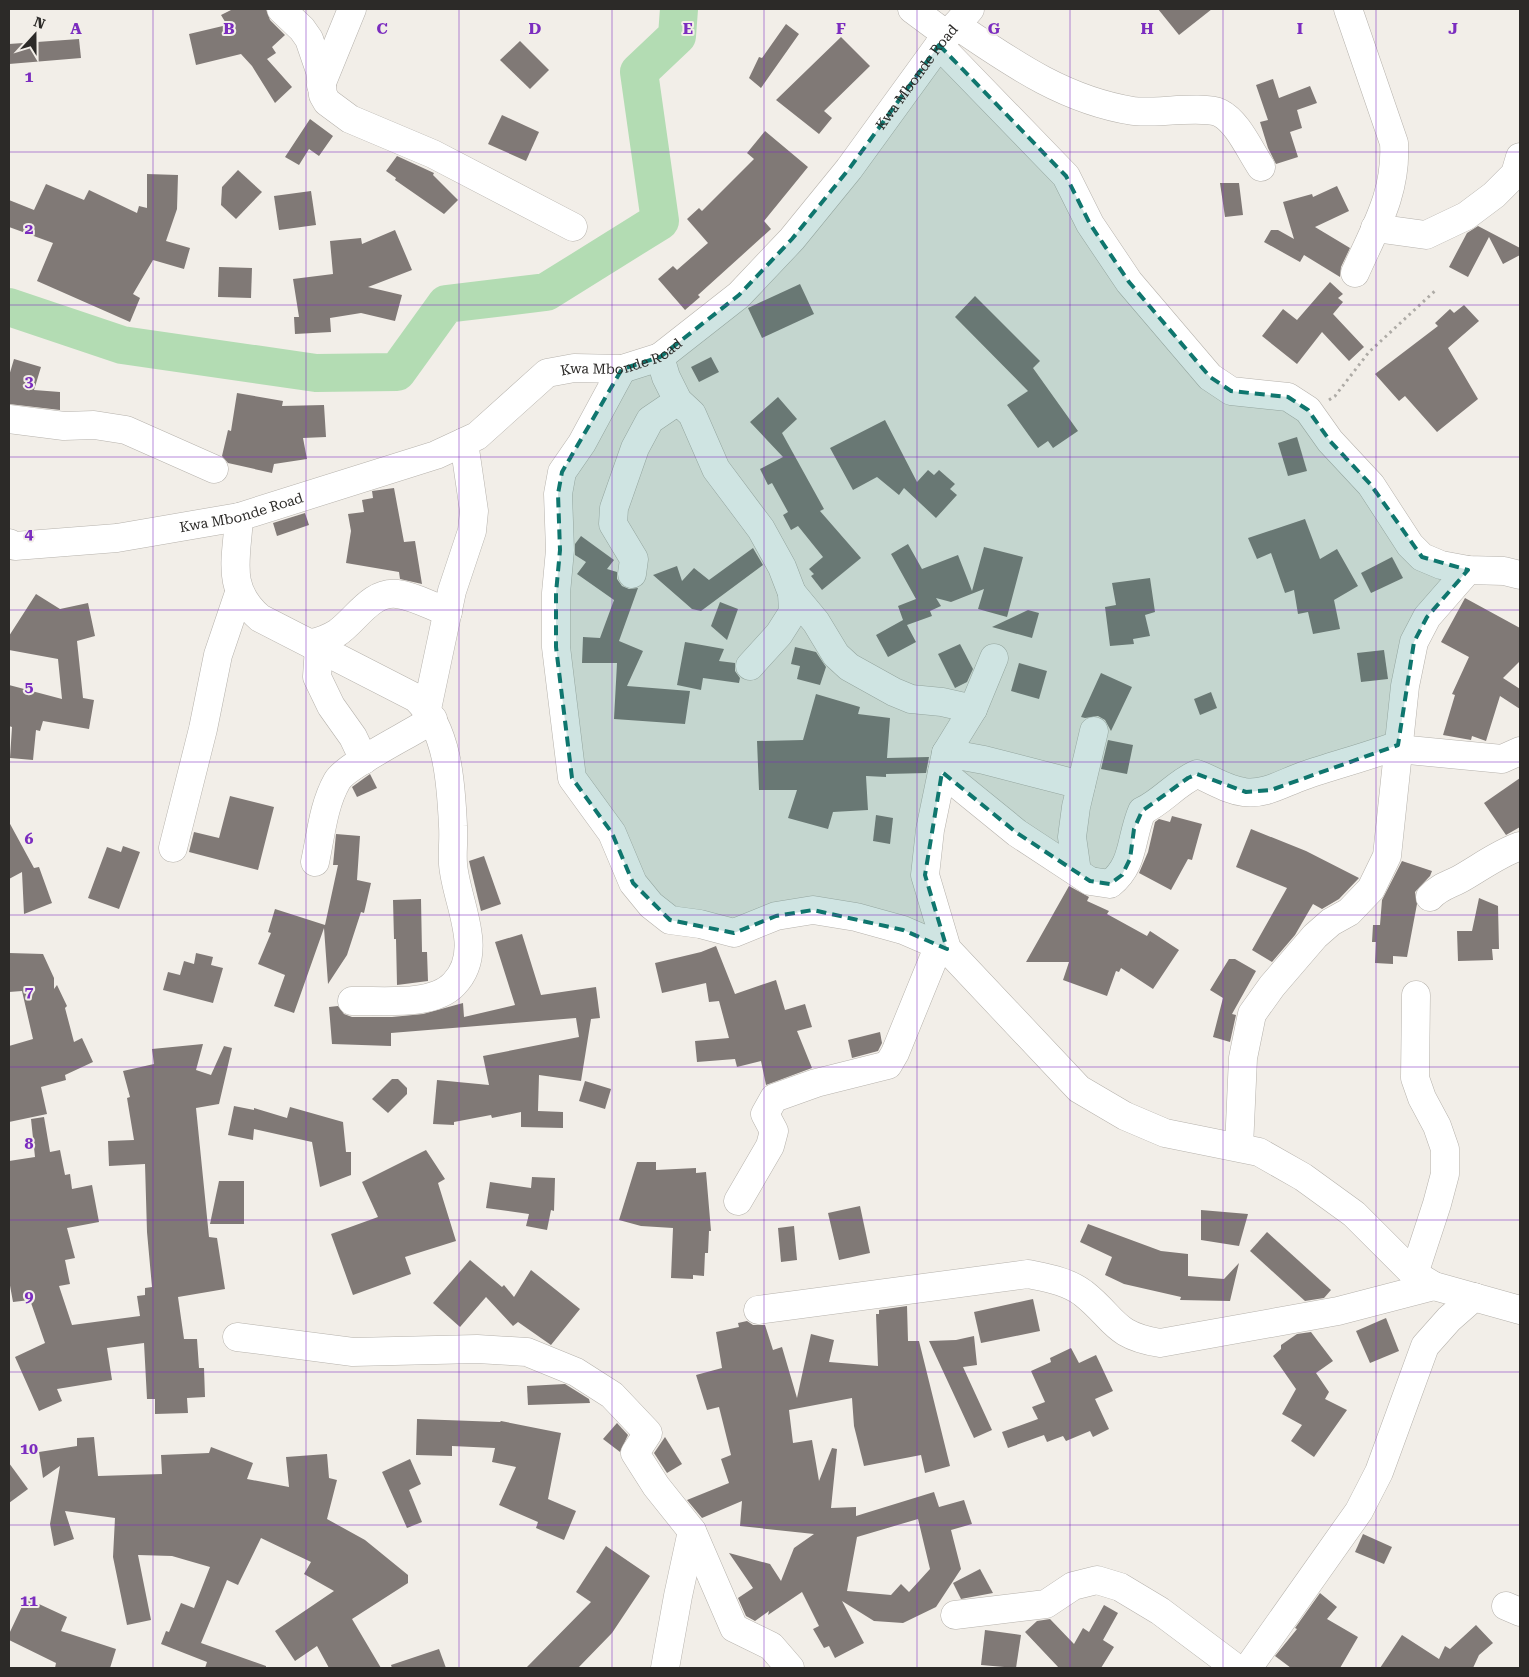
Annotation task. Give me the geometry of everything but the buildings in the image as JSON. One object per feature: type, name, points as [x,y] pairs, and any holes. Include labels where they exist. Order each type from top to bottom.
[{"type":"street","points":[[280,9],[302,29],[308,39],[320,71],[321,85],[327,102],[350,119],[442,158],[573,227]]},
{"type":"street","points":[[321,85],[352,9]]},
{"type":"street","points":[[912,9],[953,28],[1018,67],[1071,95],[1134,111],[1220,112],[1233,124],[1261,167]]},
{"type":"street","points":[[1348,9],[1394,143],[1395,166],[1392,184],[1355,273]]},
{"type":"street","points":[[953,28],[1066,176],[1090,224],[1129,282],[1210,377],[1231,391],[1288,397],[1308,410],[1330,441],[1372,485],[1410,545],[1422,557],[1441,565],[1468,570],[1504,571],[1520,575]]},
{"type":"street","name":"Kwa Mbonde Road","points":[[11,548],[117,538],[239,517],[436,455],[477,436],[547,373],[574,368],[622,369],[660,357],[739,295],[792,239],[850,169],[953,28]]},
{"type":"street","points":[[1375,228],[1426,235],[1442,228],[1466,216],[1494,195],[1514,174],[1520,157]]},
{"type":"street","points":[[660,357],[666,377],[678,401],[692,414],[716,469],[761,528],[782,567],[792,593],[793,612],[779,634],[750,666]]},
{"type":"street","points":[[622,369],[582,443],[562,472],[558,494],[560,550],[556,593],[556,647],[572,778],[612,833],[633,884],[651,905],[670,920],[700,924],[734,933],[776,916],[813,910],[856,917],[903,930],[943,947],[1079,1089],[1124,1116],[1165,1133],[1259,1152],[1303,1177],[1354,1214],[1424,1280],[1497,1304]]},
{"type":"street","points":[[632,574],[634,559],[613,524],[614,508],[635,448],[650,420],[678,401]]},
{"type":"street","points":[[9,419],[64,426],[94,425],[126,430],[214,469]]},
{"type":"street","points":[[315,862],[326,809],[338,780],[430,714],[452,591],[472,531],[474,511],[464,442]]},
{"type":"street","points":[[239,517],[235,578],[239,593],[248,607],[260,618],[316,645],[416,698],[430,714],[448,769],[453,827],[453,865],[470,944],[469,960],[463,974],[453,986],[440,995],[425,999],[352,1001]]},
{"type":"street","points":[[1239,1147],[1243,1058],[1252,1014],[1272,986],[1315,936],[1331,922],[1349,912],[1371,889],[1387,856],[1405,686],[1414,642],[1427,617],[1468,570]]},
{"type":"street","points":[[174,848],[203,729],[218,655],[239,593]]},
{"type":"street","points":[[792,593],[816,622],[836,655],[850,667],[894,692],[911,699],[942,702],[973,710]]},
{"type":"street","points":[[316,645],[337,633],[378,597],[386,594],[399,594],[448,612]]},
{"type":"street","points":[[316,645],[317,677],[331,706],[353,737],[364,760]]},
{"type":"street","points":[[738,1201],[770,1146],[774,1131],[765,1114],[774,1098],[816,1083],[888,1065],[895,1053],[943,947],[924,875],[944,763],[973,710],[994,658]]},
{"type":"street","points":[[1077,872],[1072,837],[1080,785],[1094,731]]},
{"type":"street","points":[[944,763],[1001,821],[1090,881],[1110,884],[1122,875],[1130,859],[1134,830],[1142,811],[1154,806],[1175,786],[1197,774],[1230,789],[1246,792],[1271,790],[1302,776],[1398,747],[1502,759],[1520,751]]},
{"type":"street","points":[[944,763],[984,760],[1080,785]]},
{"type":"street","points":[[1430,897],[1439,888],[1459,879],[1498,854],[1520,846]]},
{"type":"street","points":[[1416,994],[1415,1078],[1422,1098],[1437,1126],[1446,1149],[1445,1174],[1439,1196],[1424,1280]]},
{"type":"street","points":[[758,1310],[1028,1274],[1056,1279],[1082,1293],[1118,1329],[1138,1339],[1160,1343],[1338,1311],[1424,1280]]},
{"type":"street","points":[[1248,1668],[1358,1511],[1379,1472],[1425,1346],[1449,1319],[1497,1304],[1520,1289]]},
{"type":"street","points":[[237,1337],[353,1352],[477,1349],[527,1352],[576,1372],[612,1395],[648,1433],[635,1453],[656,1486],[692,1531],[734,1628],[771,1646],[790,1668]]},
{"type":"street","points":[[666,1668],[678,1596],[692,1531]]},
{"type":"street","points":[[955,1615],[1046,1604],[1073,1586],[1097,1580],[1120,1587],[1160,1611],[1236,1668]]},
{"type":"path","points":[[1308,410],[1335,396],[1369,352],[1437,289]]},
{"type":"highlighted area","points":[[939,45],[1066,176],[1090,224],[1129,282],[1210,377],[1231,391],[1288,397],[1308,410],[1330,441],[1371,485],[1422,557],[1468,570],[1427,617],[1414,642],[1398,745],[1271,790],[1246,792],[1197,774],[1188,778],[1142,811],[1134,829],[1130,859],[1122,875],[1110,884],[1090,881],[1017,833],[942,772],[925,875],[947,949],[903,930],[813,910],[776,916],[734,933],[670,920],[633,883],[612,833],[572,778],[556,647],[556,593],[560,550],[558,494],[562,472],[622,369],[660,357],[739,295],[792,239],[849,169]]},
{"type":"waterway","points":[[9,307],[122,345],[316,373],[397,372],[446,304],[546,292],[660,221],[639,72],[677,36],[679,9]]}]
